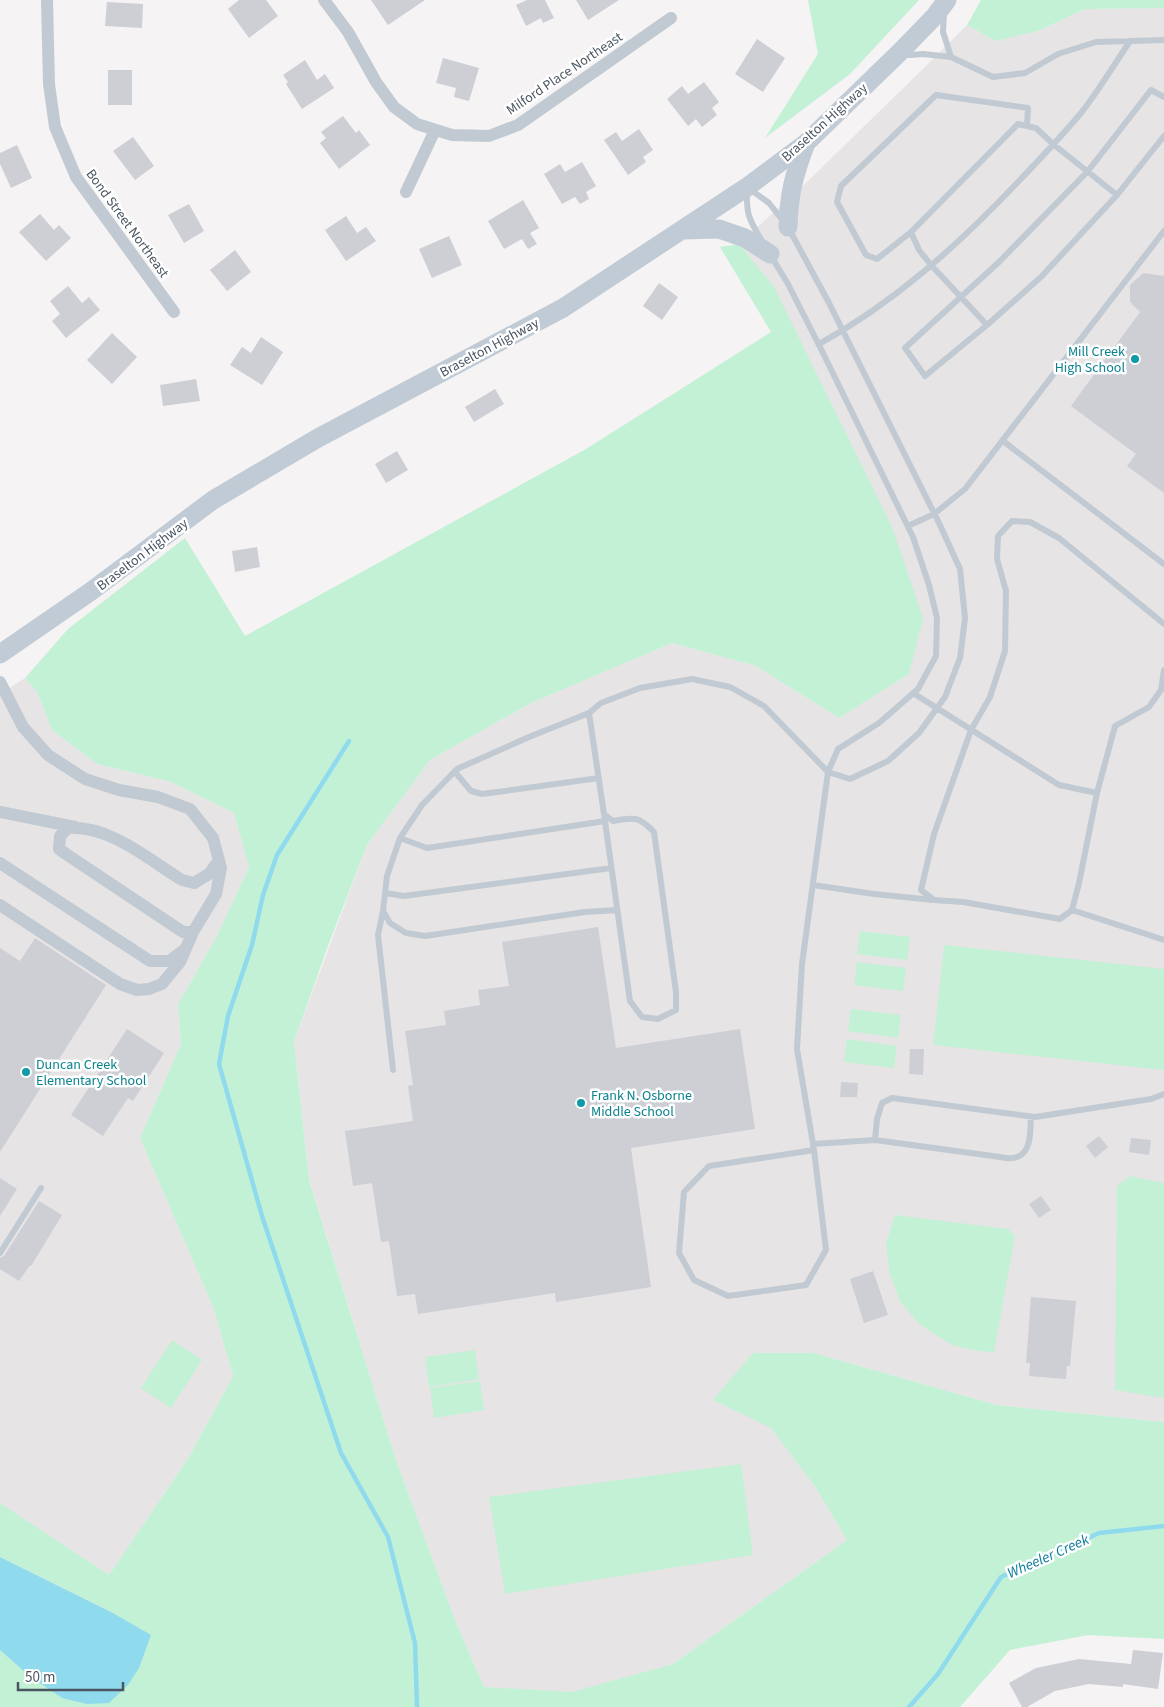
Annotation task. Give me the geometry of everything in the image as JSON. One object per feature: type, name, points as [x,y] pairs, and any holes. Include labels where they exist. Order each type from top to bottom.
[{"type":"main road","name":"Braselton Highway","points":[[0,654],[90,592],[213,500],[318,438],[563,308],[747,187],[806,143],[900,52],[946,2]]},
{"type":"main road","points":[[788,227],[789,201],[794,176],[806,143]]},
{"type":"main road","points":[[682,230],[719,229],[745,238],[770,254]]},
{"type":"street","name":"Bond Street Northeast","points":[[47,0],[49,84],[54,127],[76,177],[174,312]]},
{"type":"street","name":"Milford Place Northeast","points":[[324,0],[348,32],[376,82],[394,107],[417,124],[452,135],[489,136],[518,125],[671,18]]},
{"type":"street","points":[[406,192],[435,130]]},
{"type":"street","points":[[0,682],[24,727],[48,755],[85,780],[119,790],[158,797],[190,809],[213,838],[221,868],[216,894],[194,932],[180,962],[162,984],[149,989],[137,990],[120,984],[0,905]]},
{"type":"street","points":[[0,812],[75,828]]},
{"type":"street","points":[[194,932],[183,932],[59,849],[60,836],[68,828],[82,827],[108,834],[182,880],[194,883],[208,874],[219,860]]},
{"type":"street","points":[[0,863],[150,961],[168,961],[186,948]]},
{"type":"lane","points":[[946,2],[944,32],[951,57]]},
{"type":"lane","points":[[900,52],[910,55],[922,54],[951,57],[993,76],[1025,73],[1058,54],[1096,42],[1164,40]]},
{"type":"lane","points":[[818,344],[843,331],[884,304],[980,222],[1082,111],[1130,41]]},
{"type":"lane","points":[[1164,97],[1151,90],[1088,171],[999,262],[905,348],[925,376],[1041,277],[1117,194],[1164,136]]},
{"type":"lane","points":[[1027,126],[1028,108],[936,95],[841,186],[837,202],[866,255],[877,259],[911,232],[1018,124],[1027,126],[1036,128],[1053,144],[1117,194]]},
{"type":"lane","points":[[393,1070],[378,935],[387,876],[400,838],[422,805],[457,769],[589,713],[601,703],[640,688],[692,679],[730,687],[764,706],[828,772],[850,778],[888,761],[919,733],[945,697],[960,658],[965,618],[960,569],[843,331],[788,227],[769,203],[747,187]]},
{"type":"lane","points":[[747,187],[746,206],[748,218],[788,284],[913,537],[929,585],[937,618],[936,656],[918,689],[879,723],[838,749],[828,772],[802,964],[797,1049],[814,1147],[826,1250],[806,1285],[728,1296],[694,1280],[679,1253],[684,1192],[709,1166],[814,1147],[874,1140],[1000,1158],[1016,1158],[1025,1151],[1030,1138],[1031,1117]]},
{"type":"lane","points":[[908,526],[934,514],[965,489],[1164,231]]},
{"type":"lane","points":[[911,232],[919,250],[931,265],[987,325]]},
{"type":"lane","points":[[1003,441],[1164,564]]},
{"type":"lane","points":[[934,900],[921,890],[934,834],[971,730],[990,697],[1005,651],[1006,591],[996,559],[998,536],[1012,522],[1030,522],[1059,538],[1164,624]]},
{"type":"lane","points":[[813,885],[874,894],[963,902],[1060,919],[1072,910],[1096,793],[1115,726],[1149,707],[1161,690],[1164,670]]},
{"type":"lane","points":[[913,693],[1059,785],[1096,793]]},
{"type":"lane","points":[[400,838],[427,848],[605,817],[613,821],[632,817],[645,822],[654,832],[676,992],[676,1010],[658,1019],[642,1017],[630,1001],[605,817],[589,713]]},
{"type":"lane","points":[[455,772],[471,791],[482,794],[599,778]]},
{"type":"lane","points":[[385,893],[404,896],[611,868]]},
{"type":"lane","points":[[383,911],[390,924],[406,933],[425,936],[585,912],[617,910]]},
{"type":"lane","points":[[1072,910],[1164,940]]},
{"type":"lane","points":[[874,1140],[877,1119],[882,1103],[892,1098],[1031,1117],[1151,1099],[1164,1094]]},
{"type":"lane","points":[[0,1253],[41,1188]]},
{"type":"shaded area","points":[[1164,8],[1164,1422],[997,1405],[814,1353],[713,1400],[771,1427],[816,1488],[847,1540],[673,1664],[572,1693],[484,1687],[455,1620],[396,1460],[309,1179],[294,1042],[367,845],[430,760],[531,703],[672,643],[756,666],[839,718],[909,674],[739,244],[807,182],[967,25],[995,41],[1038,31],[1085,9]]},
{"type":"shaded area","points":[[25,678],[37,692],[52,730],[97,764],[171,782],[234,813],[249,867],[217,936],[178,1004],[181,1044],[140,1138],[213,1307],[233,1376],[189,1457],[109,1575],[0,1503],[0,694]]},
{"type":"green space","points":[[808,0],[919,0],[850,74],[765,138],[818,54]]},
{"type":"green space","points":[[981,0],[1164,0],[1164,8],[1085,9],[1038,31],[995,41],[967,25]]},
{"type":"green space","points":[[739,244],[774,287],[892,527],[923,618],[909,674],[839,718],[756,666],[672,643],[531,703],[430,760],[367,845],[294,1042],[309,1180],[396,1460],[455,1620],[484,1687],[572,1692],[673,1664],[847,1540],[816,1488],[771,1428],[713,1400],[753,1353],[814,1353],[997,1405],[1164,1422],[1164,1639],[1088,1635],[1010,1650],[960,1707],[0,1707],[0,1650],[28,1675],[111,1612],[0,1557],[0,1503],[109,1575],[189,1457],[233,1376],[213,1307],[140,1138],[181,1044],[178,1004],[217,936],[249,867],[234,813],[171,782],[97,764],[52,730],[37,692],[25,678],[68,629],[185,538],[245,636],[586,449],[771,332],[720,247]]},
{"type":"green space","points":[[860,931],[910,937],[907,960],[857,954]]},
{"type":"green space","points":[[944,945],[1164,969],[1164,1070],[933,1045]]},
{"type":"green space","points":[[857,962],[906,968],[903,991],[854,985]]},
{"type":"green space","points":[[851,1009],[901,1015],[898,1038],[848,1031]]},
{"type":"green space","points":[[847,1039],[897,1046],[894,1068],[844,1062]]},
{"type":"green space","points":[[1130,1176],[1164,1183],[1164,1398],[1115,1390],[1117,1186]]},
{"type":"green space","points":[[895,1215],[1008,1229],[1015,1236],[994,1352],[977,1351],[952,1345],[919,1324],[900,1301],[890,1274],[886,1244]]},
{"type":"green space","points":[[172,1340],[202,1360],[171,1408],[141,1388]]},
{"type":"green space","points":[[475,1350],[479,1379],[429,1387],[425,1357]]},
{"type":"green space","points":[[480,1381],[484,1410],[434,1418],[430,1388]]},
{"type":"green space","points":[[741,1464],[753,1555],[505,1594],[489,1497]]},
{"type":"water","points":[[0,1557],[111,1612],[151,1635],[139,1668],[128,1685],[109,1703],[87,1704],[62,1698],[28,1675],[0,1650]]},
{"type":"building","points":[[239,0],[266,0],[278,16],[249,38],[228,9]]},
{"type":"building","points":[[371,0],[425,0],[388,25]]},
{"type":"building","points":[[527,0],[545,0],[554,18],[543,23],[541,18],[526,26],[516,5]]},
{"type":"building","points":[[576,0],[619,0],[588,20]]},
{"type":"building","points":[[107,2],[143,4],[142,28],[105,26]]},
{"type":"building","points":[[757,39],[785,58],[763,92],[735,74]]},
{"type":"building","points":[[443,58],[479,68],[469,101],[454,97],[456,88],[436,83]]},
{"type":"building","points":[[305,60],[317,80],[325,74],[334,88],[302,109],[286,84],[288,82],[283,75]]},
{"type":"building","points":[[108,70],[132,70],[132,105],[108,105]]},
{"type":"building","points":[[704,82],[719,102],[712,108],[717,115],[702,127],[696,119],[688,126],[667,99],[682,86],[688,94]]},
{"type":"building","points":[[343,116],[356,133],[359,130],[370,145],[339,169],[320,143],[326,138],[321,132]]},
{"type":"building","points":[[639,129],[653,150],[643,157],[646,162],[628,175],[604,140],[616,132],[622,141]]},
{"type":"building","points":[[133,137],[154,166],[135,180],[113,151]]},
{"type":"building","points":[[17,145],[32,178],[11,188],[0,164],[0,153]]},
{"type":"building","points":[[582,162],[596,186],[586,192],[589,199],[580,204],[575,197],[562,204],[544,174],[560,164],[565,172]]},
{"type":"building","points":[[523,200],[539,228],[530,233],[537,244],[528,249],[522,239],[504,249],[488,221]]},
{"type":"building","points":[[189,204],[204,231],[184,243],[168,215]]},
{"type":"building","points":[[40,214],[54,230],[59,225],[71,238],[46,261],[19,232]]},
{"type":"building","points":[[346,216],[357,233],[366,227],[376,241],[346,261],[325,230]]},
{"type":"building","points":[[449,236],[462,265],[432,278],[419,249]]},
{"type":"building","points":[[235,250],[251,272],[227,291],[210,270]]},
{"type":"building","name":"Mill Creek High School","points":[[1143,273],[1164,276],[1164,493],[1127,466],[1136,454],[1071,406],[1140,312],[1130,302],[1130,285]]},
{"type":"building","points":[[659,283],[678,297],[662,320],[643,306]]},
{"type":"building","points":[[68,286],[82,303],[89,297],[100,310],[66,338],[52,321],[60,314],[50,301]]},
{"type":"building","points":[[112,333],[137,357],[112,384],[87,360]]},
{"type":"building","points":[[261,337],[283,352],[262,385],[230,365],[242,347],[251,353]]},
{"type":"building","points":[[196,379],[200,401],[163,406],[160,385]]},
{"type":"building","points":[[495,389],[504,404],[474,422],[465,407]]},
{"type":"building","points":[[397,451],[408,470],[386,483],[375,464]]},
{"type":"building","points":[[257,547],[260,567],[235,572],[232,551]]},
{"type":"building","name":"Frank N. Osborne Middle School","points":[[598,927],[616,1048],[740,1029],[755,1129],[631,1148],[651,1287],[556,1302],[555,1293],[418,1314],[415,1294],[397,1296],[389,1241],[381,1242],[372,1183],[353,1186],[345,1131],[413,1121],[408,1086],[413,1085],[405,1031],[446,1025],[444,1011],[480,1005],[478,990],[509,986],[502,942]]},
{"type":"building","name":"Duncan Creek Elementary School","points":[[35,938],[106,985],[0,1152],[0,948],[20,961]]},
{"type":"building","points":[[127,1029],[164,1053],[133,1101],[128,1098],[103,1136],[71,1115]]},
{"type":"building","points":[[910,1049],[924,1049],[923,1075],[909,1074]]},
{"type":"building","points":[[841,1082],[858,1083],[857,1097],[840,1097]]},
{"type":"building","points":[[1099,1136],[1108,1147],[1095,1158],[1086,1146]]},
{"type":"building","points":[[1131,1138],[1151,1140],[1149,1155],[1129,1152]]},
{"type":"building","points":[[0,1178],[17,1189],[0,1216]]},
{"type":"building","points":[[1041,1196],[1051,1210],[1039,1218],[1029,1204]]},
{"type":"building","points":[[39,1201],[62,1215],[31,1266],[19,1281],[0,1269],[0,1258],[4,1256]]},
{"type":"building","points":[[873,1271],[888,1315],[864,1323],[850,1279]]},
{"type":"building","points":[[1031,1297],[1076,1301],[1070,1366],[1067,1366],[1066,1379],[1029,1376],[1030,1363],[1026,1363]]},
{"type":"building","points":[[1133,1650],[1163,1653],[1158,1689],[1123,1684],[1123,1687],[1089,1684],[1055,1691],[1027,1707],[1022,1707],[1009,1683],[1036,1668],[1079,1659],[1131,1664]]},
{"type":"waterway","points":[[349,741],[277,855],[263,895],[252,945],[228,1016],[219,1064],[262,1216],[341,1453],[388,1537],[415,1643],[417,1707]]},
{"type":"waterway","name":"Wheeler Creek","points":[[909,1707],[938,1674],[1001,1577],[1099,1533],[1164,1526]]},
{"type":"place","name":"Mill Creek High School","points":[[1135,359]]},
{"type":"place","name":"Duncan Creek Elementary School","points":[[26,1072]]},
{"type":"place","name":"Frank N. Osborne Middle School","points":[[581,1103]]}]
